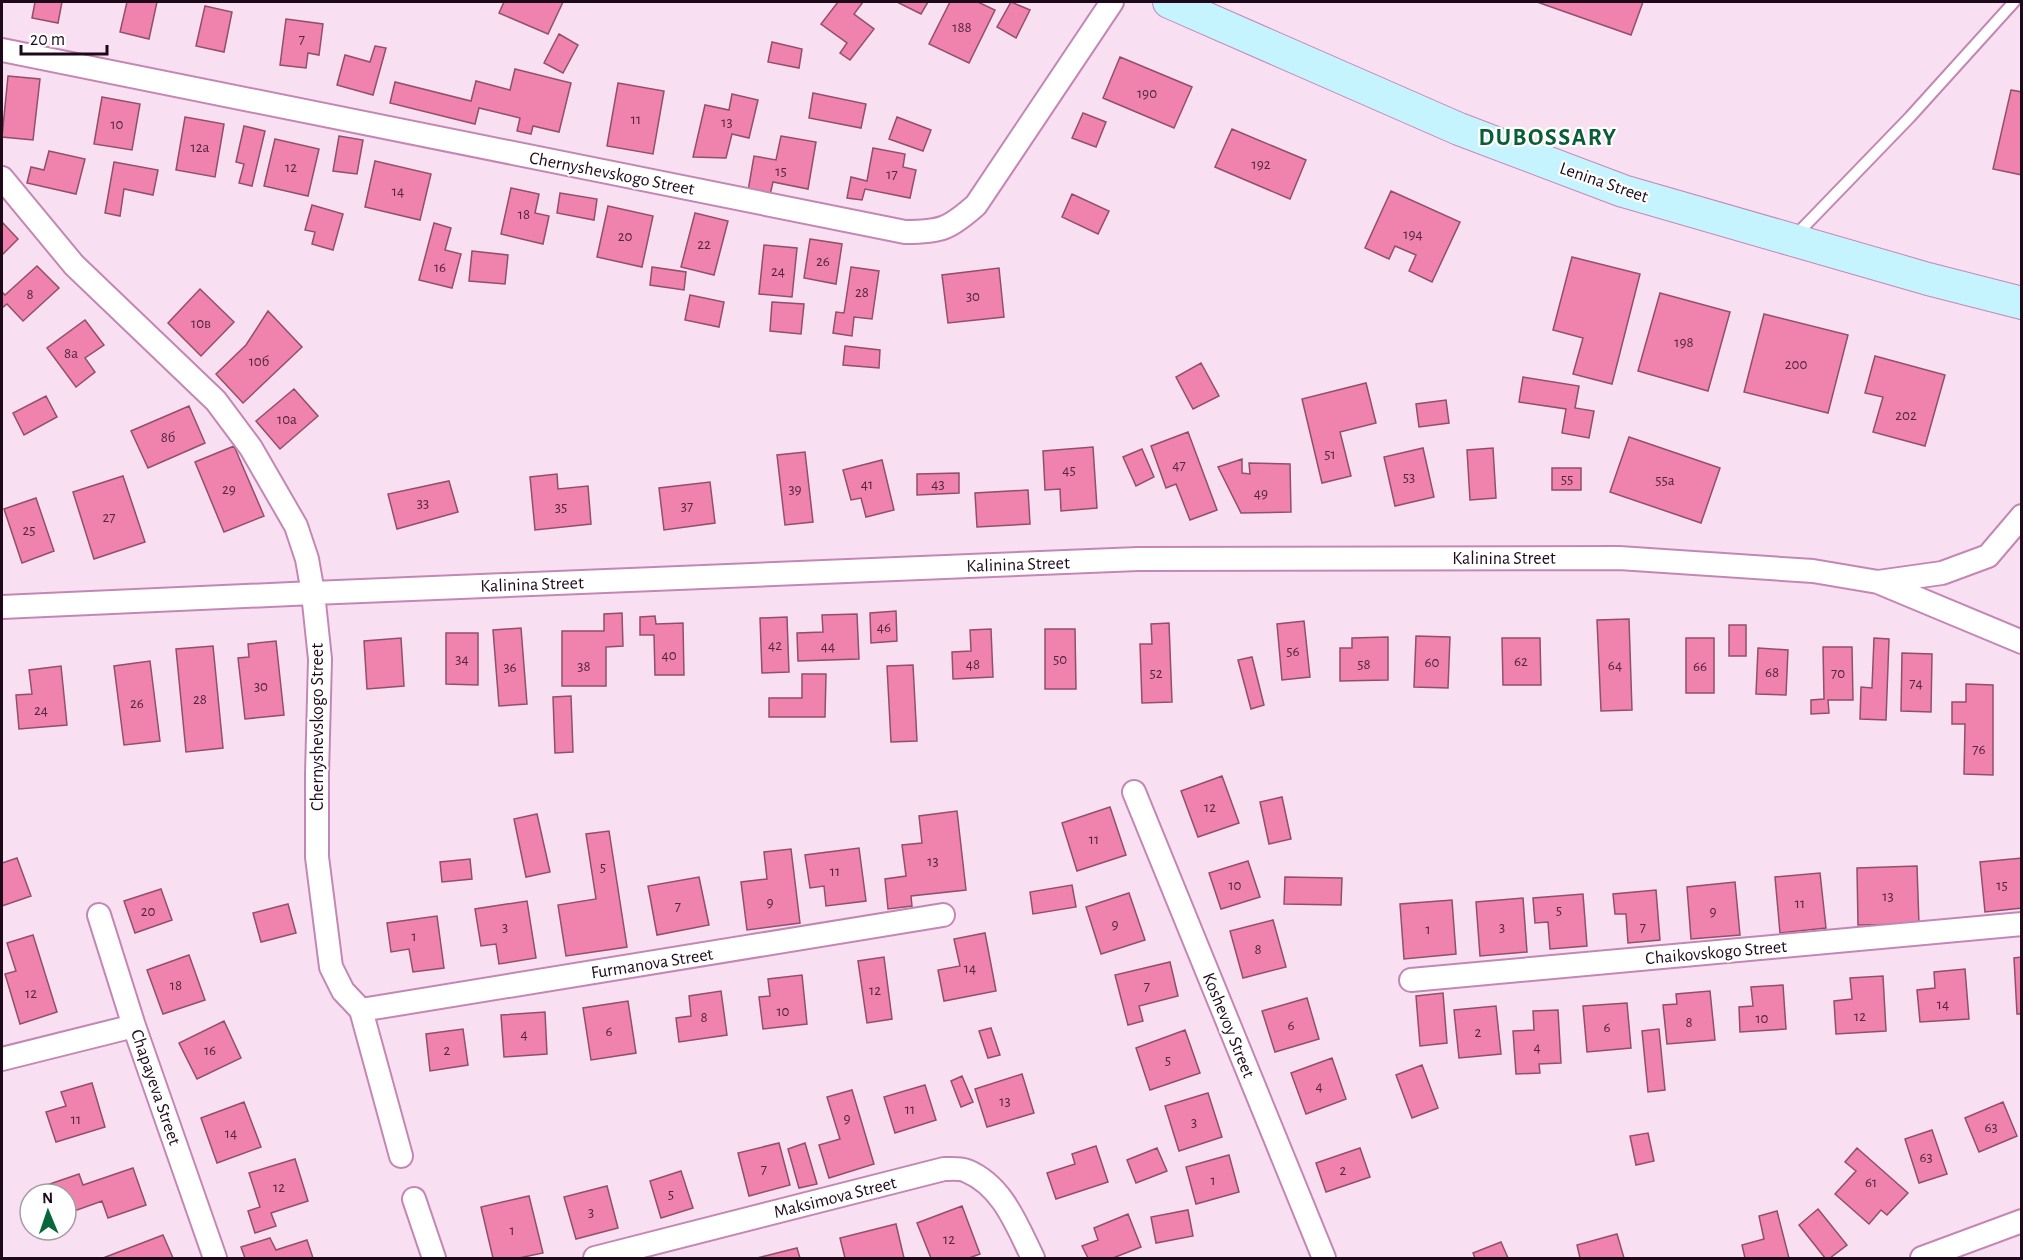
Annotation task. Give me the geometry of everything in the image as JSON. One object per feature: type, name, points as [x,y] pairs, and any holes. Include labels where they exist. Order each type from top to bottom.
[{"type":"street","name":"Chernyshevskogo Street","points":[[2,50],[894,230],[929,232],[945,228],[976,205],[1112,2]]},
{"type":"street","name":"Lenina Street","points":[[1168,2],[1459,129],[1623,191],[1928,279],[2022,303]]},
{"type":"street","name":"Chernyshevskogo Street","points":[[2,178],[74,265],[216,401],[251,448],[296,526],[307,559],[320,659],[317,857],[331,967],[344,991],[362,1010],[401,1156]]},
{"type":"street","points":[[1878,582],[1942,573],[1988,556],[2022,516]]},
{"type":"street","name":"Kalinina Street","points":[[2,608],[1150,559],[1619,558],[1813,571],[1878,582],[2022,642]]},
{"type":"street","name":"Koshevoy Street","points":[[1134,792],[1324,1258]]},
{"type":"street","name":"Chapayeva Street","points":[[99,915],[215,1258]]},
{"type":"street","name":"Furmanova Street","points":[[362,1010],[943,915]]},
{"type":"street","name":"Chaikovskogo Street","points":[[1411,980],[2022,924]]},
{"type":"street","points":[[2,1059],[135,1026]]},
{"type":"street","name":"Maksimova Street","points":[[595,1258],[944,1168],[966,1170],[991,1186],[1007,1207],[1032,1258]]},
{"type":"street","points":[[414,1198],[434,1258]]},
{"type":"street","points":[[1922,1258],[2022,1221]]},
{"type":"lane","points":[[1792,240],[1910,117],[2014,2]]},
{"type":"building","points":[[35,2],[62,2],[58,23],[32,18]]},
{"type":"building","points":[[127,2],[157,2],[149,39],[120,32]]},
{"type":"building","points":[[504,2],[563,2],[548,34],[499,13]]},
{"type":"building","points":[[838,2],[863,2],[854,14],[874,29],[850,60],[840,53],[847,43],[821,24]]},
{"type":"building","points":[[897,2],[928,2],[921,14]]},
{"type":"building","points":[[950,2],[978,2],[995,10],[969,63],[929,44]]},
{"type":"building","points":[[1011,2],[1030,10],[1016,38],[997,27]]},
{"type":"building","points":[[1537,2],[1643,2],[1631,35]]},
{"type":"building","points":[[205,6],[232,12],[224,52],[196,46]]},
{"type":"building","points":[[286,19],[323,24],[319,55],[308,53],[306,68],[280,65]]},
{"type":"building","points":[[559,34],[578,45],[563,73],[544,63]]},
{"type":"building","points":[[772,42],[802,49],[799,68],[768,62]]},
{"type":"building","points":[[375,46],[386,48],[373,95],[337,85],[345,55],[370,62]]},
{"type":"building","points":[[1120,57],[1192,87],[1174,128],[1103,98]]},
{"type":"building","points":[[515,69],[571,83],[559,132],[533,126],[531,134],[517,131],[520,118],[479,108],[475,124],[390,103],[395,82],[471,101],[476,81],[510,90]]},
{"type":"building","points":[[8,76],[40,79],[33,140],[2,137]]},
{"type":"building","points":[[618,83],[664,91],[653,154],[607,146]]},
{"type":"building","points":[[2011,90],[2022,92],[2022,175],[1993,169]]},
{"type":"building","points":[[813,93],[866,104],[861,128],[809,118]]},
{"type":"building","points":[[732,94],[758,100],[749,138],[732,134],[726,158],[693,157],[705,105],[729,110]]},
{"type":"building","points":[[102,97],[140,104],[132,150],[94,144]]},
{"type":"building","points":[[1083,113],[1106,122],[1096,147],[1072,138]]},
{"type":"building","points":[[185,117],[224,124],[215,177],[176,170]]},
{"type":"building","points":[[897,117],[931,130],[923,151],[889,139]]},
{"type":"building","points":[[244,126],[265,131],[252,186],[239,183],[244,164],[236,162]]},
{"type":"building","points":[[1232,129],[1306,160],[1290,199],[1215,167]]},
{"type":"building","points":[[339,136],[363,140],[357,174],[333,171]]},
{"type":"building","points":[[781,136],[816,142],[808,189],[773,182],[770,195],[748,191],[754,156],[776,160]]},
{"type":"building","points":[[275,139],[319,149],[308,196],[264,186]]},
{"type":"building","points":[[873,148],[905,154],[903,167],[916,170],[910,198],[865,189],[862,200],[847,198],[851,177],[867,181]]},
{"type":"building","points":[[49,151],[85,159],[76,194],[27,183],[31,167],[44,170]]},
{"type":"building","points":[[375,161],[431,174],[420,220],[365,207]]},
{"type":"building","points":[[114,162],[158,170],[153,195],[124,189],[120,216],[105,213]]},
{"type":"building","points":[[511,188],[539,194],[535,213],[549,216],[543,244],[501,234]]},
{"type":"building","points":[[1391,191],[1460,222],[1432,282],[1409,271],[1416,255],[1395,246],[1389,259],[1365,248]]},
{"type":"building","points":[[560,193],[597,199],[594,220],[557,213]]},
{"type":"building","points":[[1072,194],[1109,211],[1098,234],[1062,217]]},
{"type":"building","points":[[312,205],[343,214],[333,250],[312,244],[315,232],[305,230]]},
{"type":"building","points":[[608,206],[653,216],[642,267],[597,257]]},
{"type":"building","points":[[695,213],[728,221],[714,275],[681,267]]},
{"type":"building","points":[[2,222],[18,239],[2,255]]},
{"type":"building","points":[[434,223],[451,228],[445,250],[461,254],[452,288],[419,280]]},
{"type":"building","points":[[810,239],[842,244],[836,284],[804,278]]},
{"type":"building","points":[[764,245],[797,248],[792,297],[759,294]]},
{"type":"building","points":[[472,251],[508,255],[505,284],[469,281]]},
{"type":"building","points":[[1572,257],[1640,274],[1612,384],[1573,374],[1583,338],[1553,330]]},
{"type":"building","points":[[37,266],[59,288],[23,321],[7,304],[2,308],[2,292],[5,295]]},
{"type":"building","points":[[652,267],[686,272],[684,290],[650,285]]},
{"type":"building","points":[[851,267],[879,271],[872,319],[854,317],[852,336],[833,333],[836,312],[844,313]]},
{"type":"building","points":[[999,268],[1004,317],[948,323],[942,275]]},
{"type":"building","points":[[200,289],[234,322],[201,356],[168,323]]},
{"type":"building","points":[[1660,293],[1730,312],[1708,391],[1638,371]]},
{"type":"building","points":[[690,295],[724,302],[719,327],[685,320]]},
{"type":"building","points":[[772,302],[804,304],[801,334],[770,331]]},
{"type":"building","points":[[268,311],[302,347],[243,403],[216,374],[246,345]]},
{"type":"building","points":[[1764,314],[1848,335],[1828,413],[1744,392]]},
{"type":"building","points":[[85,320],[104,345],[85,358],[95,372],[76,387],[47,348]]},
{"type":"building","points":[[845,346],[880,350],[879,368],[843,365]]},
{"type":"building","points":[[1875,356],[1945,375],[1925,446],[1873,432],[1883,397],[1865,393]]},
{"type":"building","points":[[1201,363],[1219,396],[1193,409],[1176,377]]},
{"type":"building","points":[[1523,377],[1579,386],[1575,408],[1594,411],[1589,438],[1562,433],[1566,409],[1519,402]]},
{"type":"building","points":[[1366,383],[1376,423],[1340,432],[1351,476],[1322,483],[1302,399]]},
{"type":"building","points":[[294,389],[318,416],[280,449],[256,421]]},
{"type":"building","points":[[46,396],[57,417],[24,435],[13,413]]},
{"type":"building","points":[[1446,400],[1449,423],[1419,427],[1416,404]]},
{"type":"building","points":[[189,406],[205,443],[148,468],[131,431]]},
{"type":"building","points":[[1188,432],[1217,510],[1190,520],[1176,484],[1166,488],[1151,446]]},
{"type":"building","points":[[1629,437],[1720,468],[1701,523],[1610,492]]},
{"type":"building","points":[[234,446],[264,516],[224,532],[195,462]]},
{"type":"building","points":[[1093,447],[1097,508],[1061,511],[1060,489],[1045,490],[1043,451]]},
{"type":"building","points":[[1423,448],[1434,497],[1395,506],[1384,457]]},
{"type":"building","points":[[1493,448],[1496,498],[1470,500],[1467,450]]},
{"type":"building","points":[[1142,449],[1154,477],[1136,486],[1123,457]]},
{"type":"building","points":[[805,452],[813,522],[785,525],[777,455]]},
{"type":"building","points":[[1242,459],[1242,473],[1250,474],[1249,463],[1290,464],[1291,512],[1241,513],[1218,467]]},
{"type":"building","points":[[882,460],[894,510],[866,517],[861,498],[851,500],[843,470]]},
{"type":"building","points":[[1552,468],[1581,468],[1581,490],[1552,490]]},
{"type":"building","points":[[959,473],[959,493],[917,495],[917,474]]},
{"type":"building","points":[[557,474],[558,489],[588,486],[591,524],[535,530],[530,477]]},
{"type":"building","points":[[123,476],[145,542],[94,559],[73,492]]},
{"type":"building","points":[[449,481],[458,512],[397,529],[388,494]]},
{"type":"building","points":[[710,482],[715,523],[664,530],[659,488]]},
{"type":"building","points":[[1028,490],[1030,524],[977,527],[975,493]]},
{"type":"building","points":[[36,498],[54,551],[22,563],[4,509]]},
{"type":"building","points":[[896,611],[897,641],[871,643],[870,613]]},
{"type":"building","points":[[622,613],[623,646],[606,647],[606,686],[562,686],[562,631],[604,631],[604,614]]},
{"type":"building","points":[[857,614],[859,659],[798,661],[797,633],[823,632],[822,615]]},
{"type":"building","points":[[655,616],[656,624],[683,623],[684,675],[655,675],[654,635],[640,635],[640,617]]},
{"type":"building","points":[[787,617],[789,672],[762,673],[760,618]]},
{"type":"building","points":[[1629,619],[1632,710],[1601,711],[1597,620]]},
{"type":"building","points":[[1304,621],[1310,677],[1282,680],[1277,624]]},
{"type":"building","points":[[1169,623],[1172,702],[1142,703],[1140,644],[1152,644],[1151,624]]},
{"type":"building","points":[[1729,625],[1746,625],[1746,656],[1729,656]]},
{"type":"building","points":[[521,628],[527,704],[499,706],[493,630]]},
{"type":"building","points":[[991,629],[993,677],[953,679],[952,652],[971,651],[970,630]]},
{"type":"building","points":[[1045,629],[1075,629],[1076,689],[1045,689]]},
{"type":"building","points":[[446,633],[478,633],[478,685],[446,684]]},
{"type":"building","points":[[1416,636],[1450,637],[1448,688],[1414,687]]},
{"type":"building","points":[[1388,637],[1388,680],[1340,681],[1340,648],[1352,648],[1352,638]]},
{"type":"building","points":[[401,638],[404,686],[367,689],[364,641]]},
{"type":"building","points":[[1502,638],[1540,638],[1541,685],[1503,685]]},
{"type":"building","points":[[1686,638],[1714,638],[1714,693],[1686,693]]},
{"type":"building","points":[[1874,638],[1889,639],[1886,720],[1860,719],[1861,687],[1872,688]]},
{"type":"building","points":[[276,641],[284,715],[245,719],[238,658],[249,657],[248,644]]},
{"type":"building","points":[[213,646],[223,748],[186,752],[176,649]]},
{"type":"building","points":[[1823,647],[1852,647],[1853,700],[1828,700],[1829,713],[1811,714],[1811,700],[1824,699]]},
{"type":"building","points":[[1758,648],[1788,650],[1786,695],[1756,694]]},
{"type":"building","points":[[1902,653],[1932,654],[1931,712],[1901,711]]},
{"type":"building","points":[[1252,657],[1264,705],[1251,709],[1238,660]]},
{"type":"building","points":[[150,661],[160,741],[124,745],[114,666]]},
{"type":"building","points":[[913,665],[917,741],[891,742],[887,666]]},
{"type":"building","points":[[61,666],[67,725],[19,729],[16,695],[32,694],[29,670]]},
{"type":"building","points":[[802,674],[826,674],[825,717],[769,717],[769,698],[802,698]]},
{"type":"building","points":[[1966,684],[1993,685],[1993,775],[1964,774],[1965,724],[1952,724],[1952,702],[1966,702]]},
{"type":"building","points":[[571,696],[573,752],[555,753],[553,697]]},
{"type":"building","points":[[1222,776],[1239,823],[1198,837],[1181,791]]},
{"type":"building","points":[[1282,797],[1291,839],[1269,844],[1260,802]]},
{"type":"building","points":[[1110,807],[1126,855],[1077,871],[1062,823]]},
{"type":"building","points":[[957,811],[966,890],[911,896],[912,906],[888,909],[885,879],[906,876],[902,845],[922,843],[919,816]]},
{"type":"building","points":[[537,814],[550,872],[526,877],[514,819]]},
{"type":"building","points":[[609,831],[627,947],[566,956],[558,905],[596,899],[586,834]]},
{"type":"building","points":[[859,848],[866,901],[826,906],[824,886],[810,888],[805,855]]},
{"type":"building","points":[[791,849],[800,923],[747,930],[741,882],[767,879],[764,852]]},
{"type":"building","points":[[17,858],[31,896],[2,906],[2,863]]},
{"type":"building","points":[[2022,858],[2022,908],[1985,912],[1980,862]]},
{"type":"building","points":[[470,859],[472,879],[442,882],[440,862]]},
{"type":"building","points":[[1248,861],[1260,897],[1221,909],[1209,873]]},
{"type":"building","points":[[1917,866],[1919,924],[1858,925],[1857,868]]},
{"type":"building","points":[[1820,873],[1826,928],[1780,933],[1775,877]]},
{"type":"building","points":[[699,877],[709,925],[657,935],[648,886]]},
{"type":"building","points":[[1285,877],[1342,878],[1341,905],[1284,904]]},
{"type":"building","points":[[1735,882],[1740,935],[1691,939],[1687,887]]},
{"type":"building","points":[[1072,885],[1076,907],[1033,914],[1030,892]]},
{"type":"building","points":[[161,889],[172,920],[135,933],[124,901]]},
{"type":"building","points":[[1656,890],[1660,940],[1628,943],[1626,914],[1615,914],[1613,894]]},
{"type":"building","points":[[1129,893],[1145,940],[1101,954],[1086,907]]},
{"type":"building","points":[[1583,894],[1587,946],[1550,949],[1548,922],[1535,923],[1533,898]]},
{"type":"building","points":[[1523,898],[1527,952],[1480,956],[1476,902]]},
{"type":"building","points":[[1452,900],[1456,954],[1404,959],[1400,904]]},
{"type":"building","points":[[527,901],[536,958],[499,964],[496,944],[481,946],[475,909]]},
{"type":"building","points":[[288,904],[296,933],[261,942],[253,913]]},
{"type":"building","points":[[437,916],[444,968],[413,972],[409,949],[391,952],[387,923]]},
{"type":"building","points":[[1273,920],[1286,967],[1243,978],[1230,931]]},
{"type":"building","points":[[985,933],[996,991],[944,1001],[938,970],[960,966],[954,939]]},
{"type":"building","points":[[33,935],[57,1012],[20,1024],[5,974],[16,971],[7,943]]},
{"type":"building","points":[[189,955],[205,1000],[163,1014],[147,970]]},
{"type":"building","points":[[884,957],[892,1019],[867,1023],[858,961]]},
{"type":"building","points":[[2022,957],[2022,1014],[2017,1014],[2014,958]]},
{"type":"building","points":[[1170,962],[1178,996],[1139,1006],[1143,1021],[1128,1025],[1115,975]]},
{"type":"building","points":[[1965,969],[1969,1019],[1920,1022],[1917,990],[1935,988],[1934,972]]},
{"type":"building","points":[[802,975],[807,1024],[763,1029],[759,997],[770,996],[768,979]]},
{"type":"building","points":[[1883,976],[1886,1031],[1836,1034],[1834,1001],[1852,999],[1850,978]]},
{"type":"building","points":[[1783,985],[1786,1029],[1740,1032],[1739,1007],[1753,1006],[1751,987]]},
{"type":"building","points":[[721,991],[727,1035],[679,1042],[676,1018],[691,1016],[689,996]]},
{"type":"building","points":[[1710,991],[1715,1040],[1667,1044],[1663,1005],[1677,1004],[1676,994]]},
{"type":"building","points":[[1443,993],[1447,1043],[1420,1046],[1416,996]]},
{"type":"building","points":[[1307,998],[1319,1039],[1275,1052],[1262,1011]]},
{"type":"building","points":[[628,1001],[636,1053],[591,1060],[583,1008]]},
{"type":"building","points":[[1627,1003],[1631,1048],[1587,1052],[1583,1006]]},
{"type":"building","points":[[1496,1006],[1501,1054],[1459,1058],[1454,1010]]},
{"type":"building","points":[[1558,1010],[1561,1063],[1539,1064],[1540,1073],[1516,1074],[1513,1031],[1534,1030],[1533,1011]]},
{"type":"building","points":[[545,1012],[547,1054],[504,1057],[501,1015]]},
{"type":"building","points":[[224,1021],[241,1058],[197,1079],[179,1043]]},
{"type":"building","points":[[991,1028],[1000,1055],[988,1058],[979,1031]]},
{"type":"building","points":[[463,1029],[468,1065],[430,1071],[426,1034]]},
{"type":"building","points":[[1659,1029],[1665,1090],[1648,1092],[1642,1031]]},
{"type":"building","points":[[1185,1030],[1200,1073],[1150,1090],[1136,1048]]},
{"type":"building","points":[[1332,1058],[1346,1099],[1306,1114],[1291,1073]]},
{"type":"building","points":[[1422,1065],[1438,1108],[1412,1118],[1396,1075]]},
{"type":"building","points":[[1022,1074],[1034,1113],[987,1127],[975,1089]]},
{"type":"building","points":[[962,1076],[973,1102],[961,1107],[951,1081]]},
{"type":"building","points":[[92,1083],[105,1127],[56,1142],[46,1112],[66,1106],[61,1092]]},
{"type":"building","points":[[925,1085],[936,1120],[895,1133],[884,1097]]},
{"type":"building","points":[[852,1090],[874,1164],[829,1178],[819,1145],[840,1139],[827,1097]]},
{"type":"building","points":[[1208,1093],[1222,1137],[1179,1151],[1165,1106]]},
{"type":"building","points":[[244,1102],[261,1147],[217,1163],[201,1118]]},
{"type":"building","points":[[2003,1102],[2017,1136],[1979,1152],[1965,1118]]},
{"type":"building","points":[[1932,1130],[1947,1174],[1919,1183],[1905,1139]]},
{"type":"building","points":[[1648,1133],[1654,1161],[1636,1165],[1630,1136]]},
{"type":"building","points":[[779,1143],[790,1185],[749,1196],[738,1153]]},
{"type":"building","points":[[805,1143],[817,1184],[799,1188],[788,1149]]},
{"type":"building","points":[[1096,1146],[1108,1182],[1056,1199],[1047,1173],[1075,1164],[1072,1154]]},
{"type":"building","points":[[1157,1148],[1167,1171],[1136,1183],[1127,1160]]},
{"type":"building","points":[[1360,1148],[1370,1177],[1326,1192],[1316,1163]]},
{"type":"building","points":[[1857,1148],[1908,1193],[1887,1215],[1881,1210],[1869,1224],[1835,1194],[1856,1171],[1845,1162]]},
{"type":"building","points":[[1229,1155],[1239,1192],[1196,1204],[1186,1167]]},
{"type":"building","points":[[295,1159],[308,1201],[271,1213],[276,1226],[255,1233],[248,1211],[260,1207],[249,1173]]},
{"type":"building","points":[[133,1168],[146,1205],[108,1218],[102,1201],[78,1210],[78,1182],[56,1182],[79,1174],[83,1185]]},
{"type":"building","points":[[681,1171],[693,1208],[661,1218],[650,1181]]},
{"type":"building","points":[[607,1186],[618,1228],[576,1239],[564,1197]]},
{"type":"building","points":[[529,1196],[543,1253],[519,1258],[493,1258],[481,1207]]},
{"type":"building","points":[[962,1206],[980,1254],[969,1258],[931,1258],[917,1223]]},
{"type":"building","points":[[1818,1209],[1847,1245],[1830,1258],[1825,1258],[1799,1225]]},
{"type":"building","points":[[1188,1210],[1193,1236],[1156,1243],[1151,1217]]},
{"type":"building","points":[[1777,1211],[1789,1258],[1745,1258],[1742,1245],[1764,1239],[1759,1216]]},
{"type":"building","points":[[1128,1214],[1141,1247],[1113,1258],[1088,1258],[1082,1246],[1098,1240],[1094,1228]]},
{"type":"building","points":[[896,1224],[904,1258],[845,1258],[840,1238]]},
{"type":"building","points":[[1617,1234],[1624,1258],[1580,1258],[1577,1245]]},
{"type":"building","points":[[163,1235],[173,1258],[103,1258]]},
{"type":"building","points":[[270,1238],[276,1250],[307,1240],[313,1258],[245,1258],[241,1247]]},
{"type":"building","points":[[1501,1242],[1508,1258],[1475,1258],[1473,1253]]},
{"type":"building","points":[[797,1248],[800,1258],[757,1258]]},
{"type":"district","name":"DUBOSSARY","points":[[1548,137]]}]
